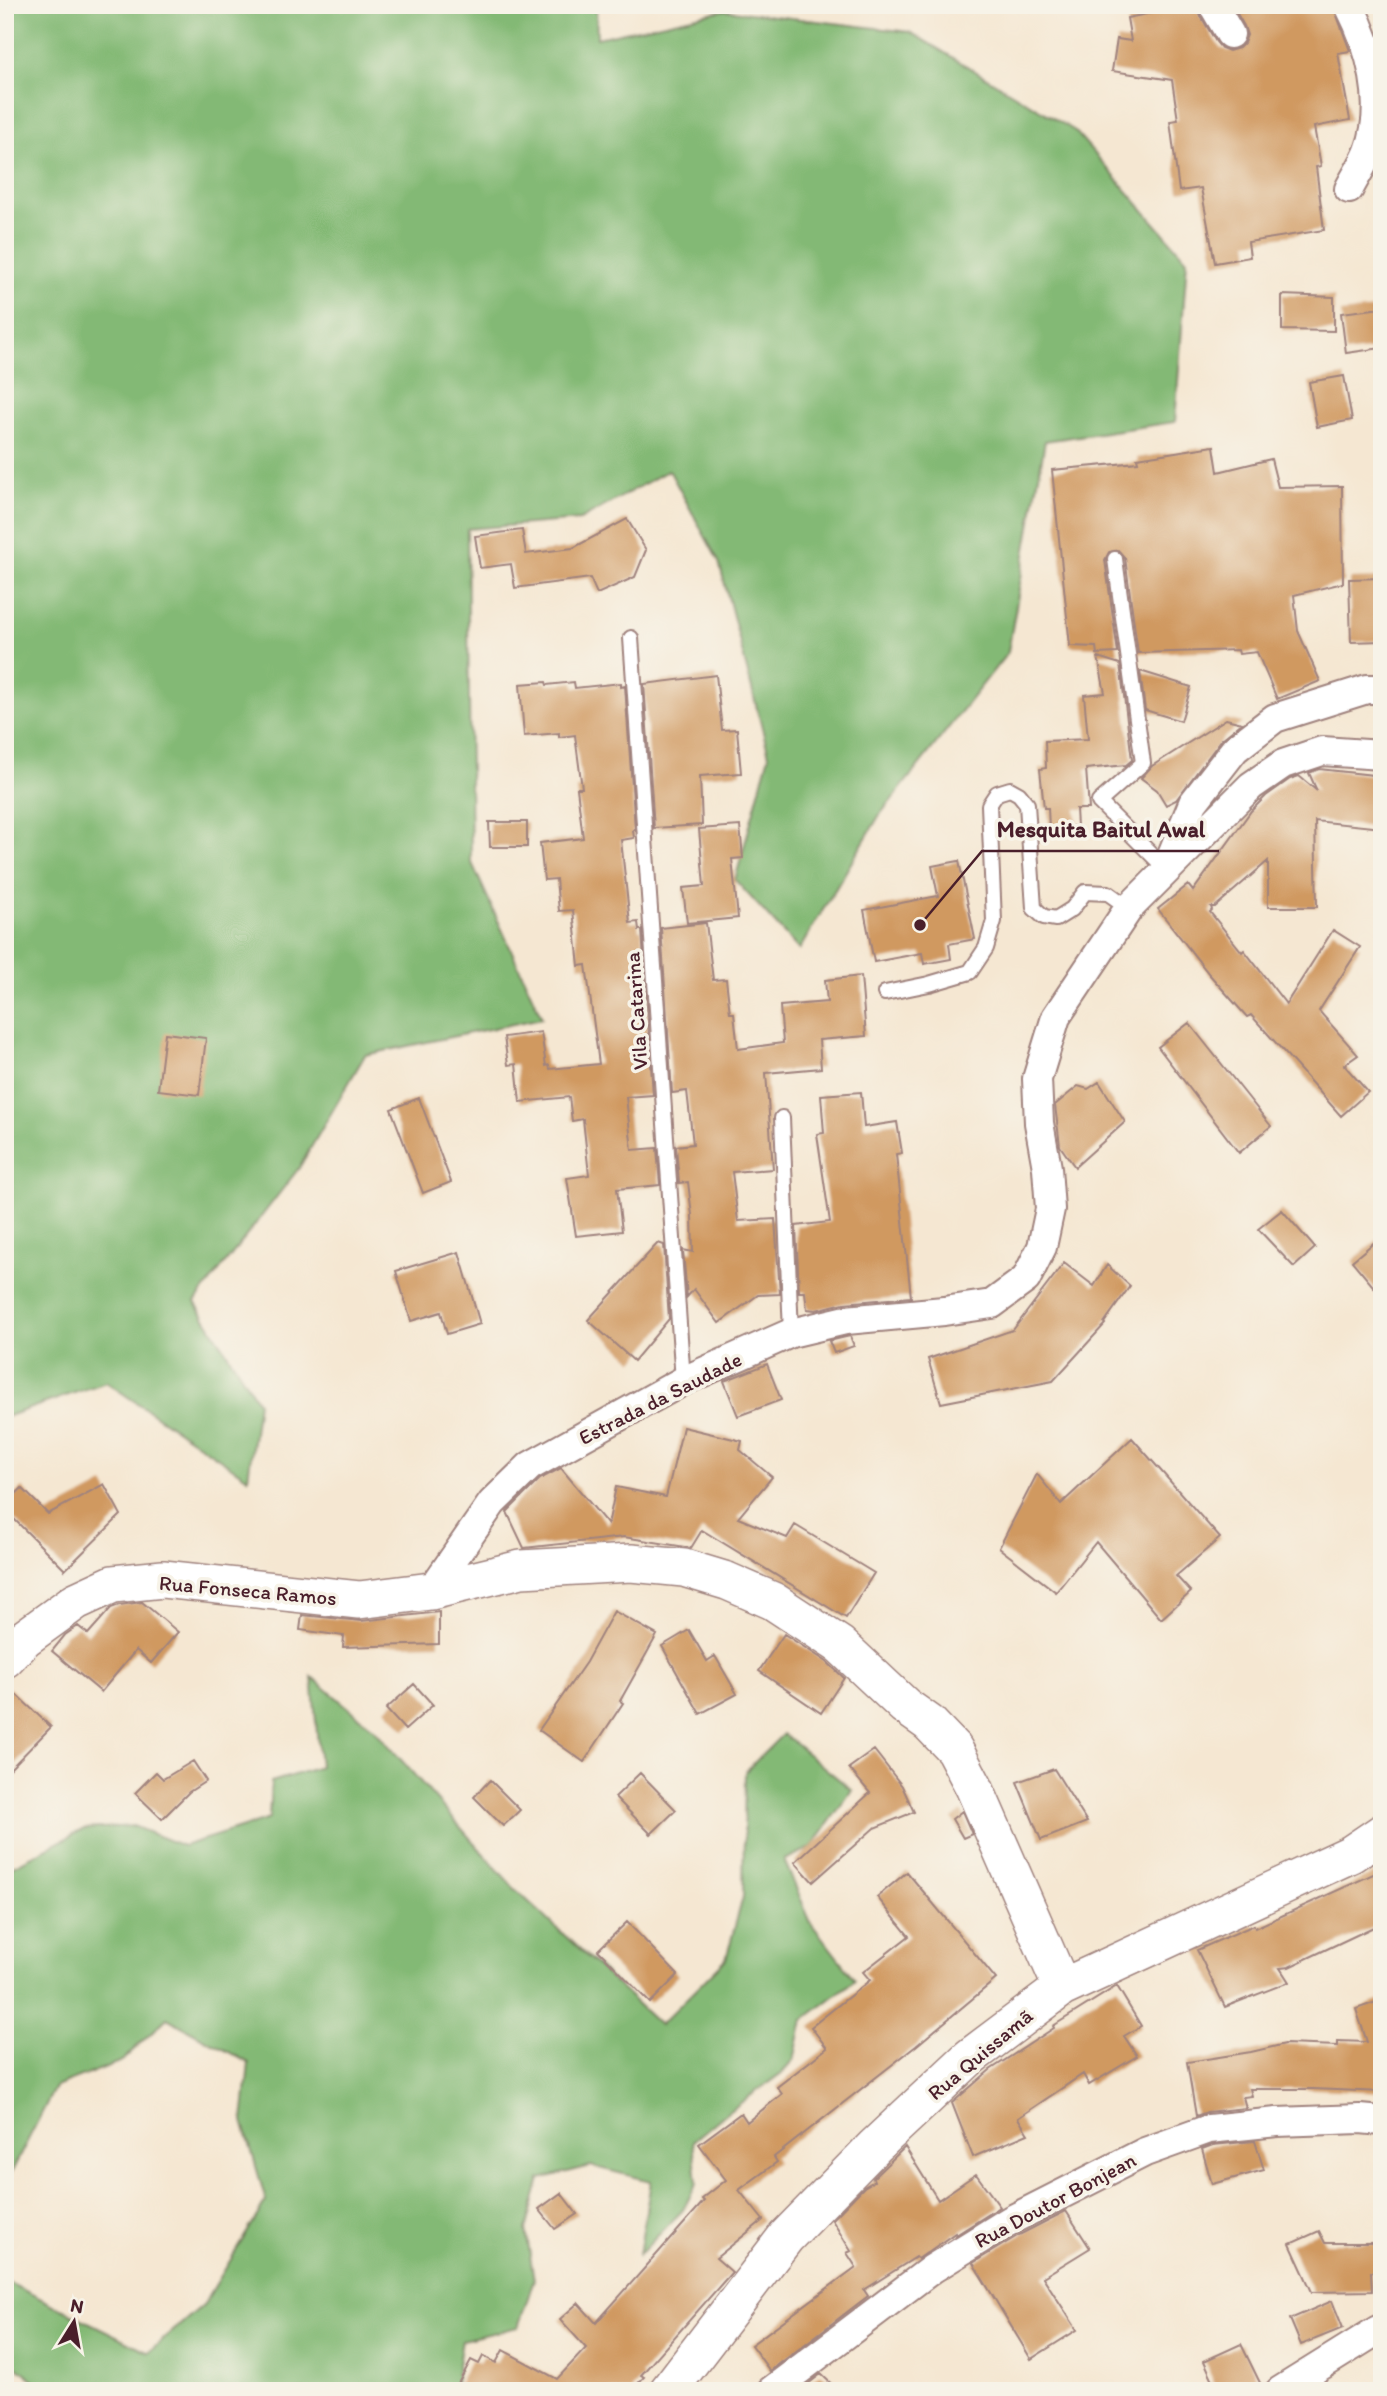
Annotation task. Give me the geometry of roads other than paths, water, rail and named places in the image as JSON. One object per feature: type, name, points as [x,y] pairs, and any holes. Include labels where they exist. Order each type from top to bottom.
[{"type":"street","points":[[1213,5],[1230,34]]},
{"type":"street","points":[[1349,5],[1372,60],[1377,108],[1370,150],[1349,189]]},
{"type":"street","points":[[1166,869],[1193,803],[1235,749],[1275,718],[1367,689],[1382,689]]},
{"type":"street","name":"Estrada da Saudade","points":[[431,1591],[492,1503],[530,1466],[683,1381],[791,1333],[846,1320],[992,1304],[1026,1279],[1042,1247],[1050,1209],[1047,1168],[1039,1123],[1037,1079],[1056,1017],[1129,908],[1251,786],[1283,764],[1322,751],[1382,755]]},
{"type":"street","name":"Rua Fonseca Ramos","points":[[5,1659],[25,1638],[76,1601],[113,1584],[163,1579],[359,1600],[431,1591],[520,1569],[631,1563],[684,1568],[727,1581],[773,1601],[840,1645],[905,1706],[929,1723],[954,1749],[974,1787],[1062,1988]]},
{"type":"street","name":"Rua Quissamã","points":[[668,2391],[786,2237],[866,2155],[970,2057],[1062,1988],[1351,1854],[1382,1833]]},
{"type":"street","name":"Rua Doutor Bonjean","points":[[771,2391],[932,2269],[1011,2220],[1145,2152],[1209,2129],[1277,2122],[1360,2119],[1382,2121]]},
{"type":"street","points":[[1280,2391],[1377,2330]]},
{"type":"lane","points":[[1115,559],[1143,763],[1099,802],[1166,869]]},
{"type":"lane","name":"Vila Catarina","points":[[631,638],[683,1381]]},
{"type":"lane","points":[[885,993],[970,972],[986,948],[993,922],[989,805],[997,793],[1010,789],[1019,794],[1027,804],[1034,908],[1044,917],[1056,919],[1072,909],[1085,892],[1108,893],[1129,908]]},
{"type":"lane","points":[[782,1118],[791,1333]]},
{"type":"place","name":"Mesquita Baitul Awal","points":[[920,925]]}]
